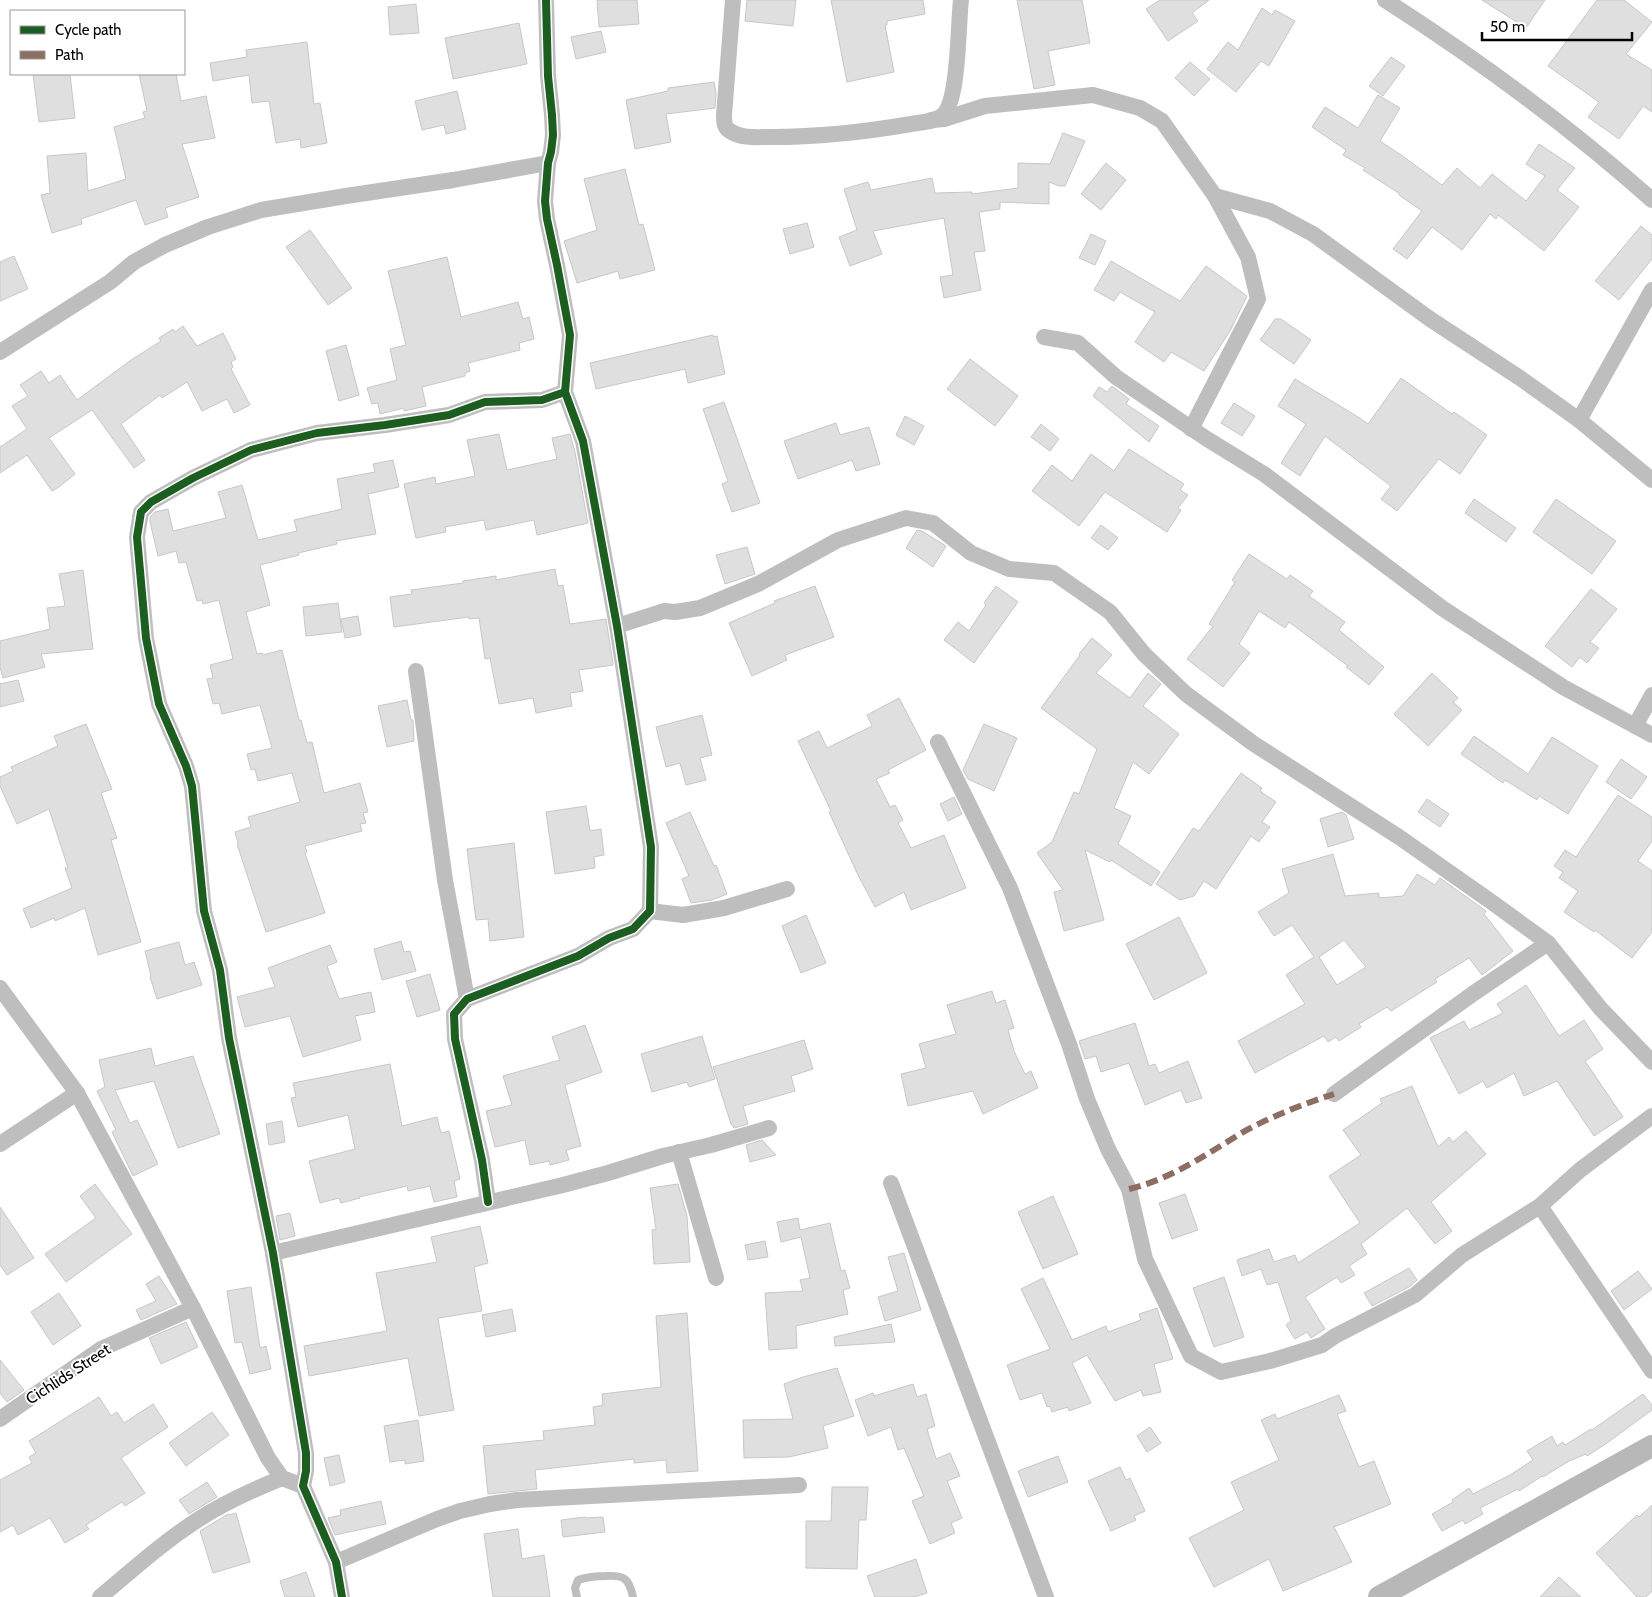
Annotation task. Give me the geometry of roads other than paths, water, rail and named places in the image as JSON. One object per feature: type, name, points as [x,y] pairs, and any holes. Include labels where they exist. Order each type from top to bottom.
[{"type":"main road","points":[[1379,1597],[1652,1446]]},
{"type":"street","points":[[488,1202],[482,1160],[455,1039],[454,1014],[467,999],[578,956],[609,938],[632,929],[650,911],[651,847],[617,626],[583,441],[565,392],[570,335],[545,200],[548,162],[552,152],[553,134],[547,67],[546,0]]},
{"type":"street","points":[[733,0],[724,115],[726,127],[730,131],[741,136],[752,137],[829,135],[876,130],[931,120],[942,116],[948,109],[956,76],[961,0]]},
{"type":"street","points":[[1385,0],[1448,41],[1615,167],[1652,200]]},
{"type":"street","points":[[931,120],[944,120],[985,106],[1093,95],[1140,108],[1162,121],[1214,196],[1248,256],[1258,299],[1191,428]]},
{"type":"street","points":[[0,352],[110,282],[134,262],[165,245],[208,227],[261,210],[453,180],[548,162]]},
{"type":"street","points":[[1214,196],[1270,211],[1313,234],[1430,319],[1520,378],[1578,420],[1652,480]]},
{"type":"street","points":[[1578,420],[1652,290]]},
{"type":"street","points":[[1044,337],[1078,343],[1116,377],[1272,480],[1442,608],[1563,688],[1652,735]]},
{"type":"street","points":[[342,1597],[336,1562],[303,1486],[306,1471],[306,1453],[273,1253],[229,1038],[220,970],[204,911],[192,786],[186,766],[159,704],[146,638],[137,537],[141,512],[151,502],[251,450],[317,433],[385,425],[449,414],[485,402],[542,400],[565,392]]},
{"type":"street","points":[[617,626],[664,611],[675,612],[700,608],[758,584],[838,540],[906,518],[933,523],[971,553],[1009,569],[1054,573],[1110,612],[1144,654],[1186,694],[1254,744],[1407,843],[1548,943],[1600,1008],[1652,1062]]},
{"type":"street","points":[[416,671],[444,880],[467,999]]},
{"type":"street","points":[[1635,726],[1652,695]]},
{"type":"street","points":[[938,742],[1010,888],[1069,1044],[1087,1098],[1108,1149],[1129,1189],[1145,1259],[1191,1356],[1221,1372],[1270,1361],[1322,1345],[1335,1336],[1415,1295],[1462,1255],[1540,1206],[1580,1170],[1652,1116]]},
{"type":"street","points":[[650,911],[684,915],[724,908],[787,889]]},
{"type":"street","points":[[1334,1094],[1474,993],[1548,943]]},
{"type":"street","points":[[0,988],[77,1093],[193,1308],[268,1458],[282,1478],[303,1486]]},
{"type":"street","points":[[0,1144],[77,1093]]},
{"type":"street","points":[[273,1253],[572,1183],[769,1128]]},
{"type":"street","points":[[679,1152],[716,1278]]},
{"type":"street","points":[[891,1183],[1046,1597]]},
{"type":"street","points":[[1540,1206],[1652,1371]]},
{"type":"street","name":"Cichlids Street","points":[[0,1419],[101,1349],[193,1308]]},
{"type":"street","points":[[100,1597],[161,1546],[196,1521],[249,1491],[282,1478]]},
{"type":"street","points":[[336,1562],[437,1519],[490,1504],[517,1500],[800,1485]]},
{"type":"lane","points":[[577,1597],[576,1588],[578,1580],[588,1576],[620,1575],[628,1582],[633,1597]]}]
